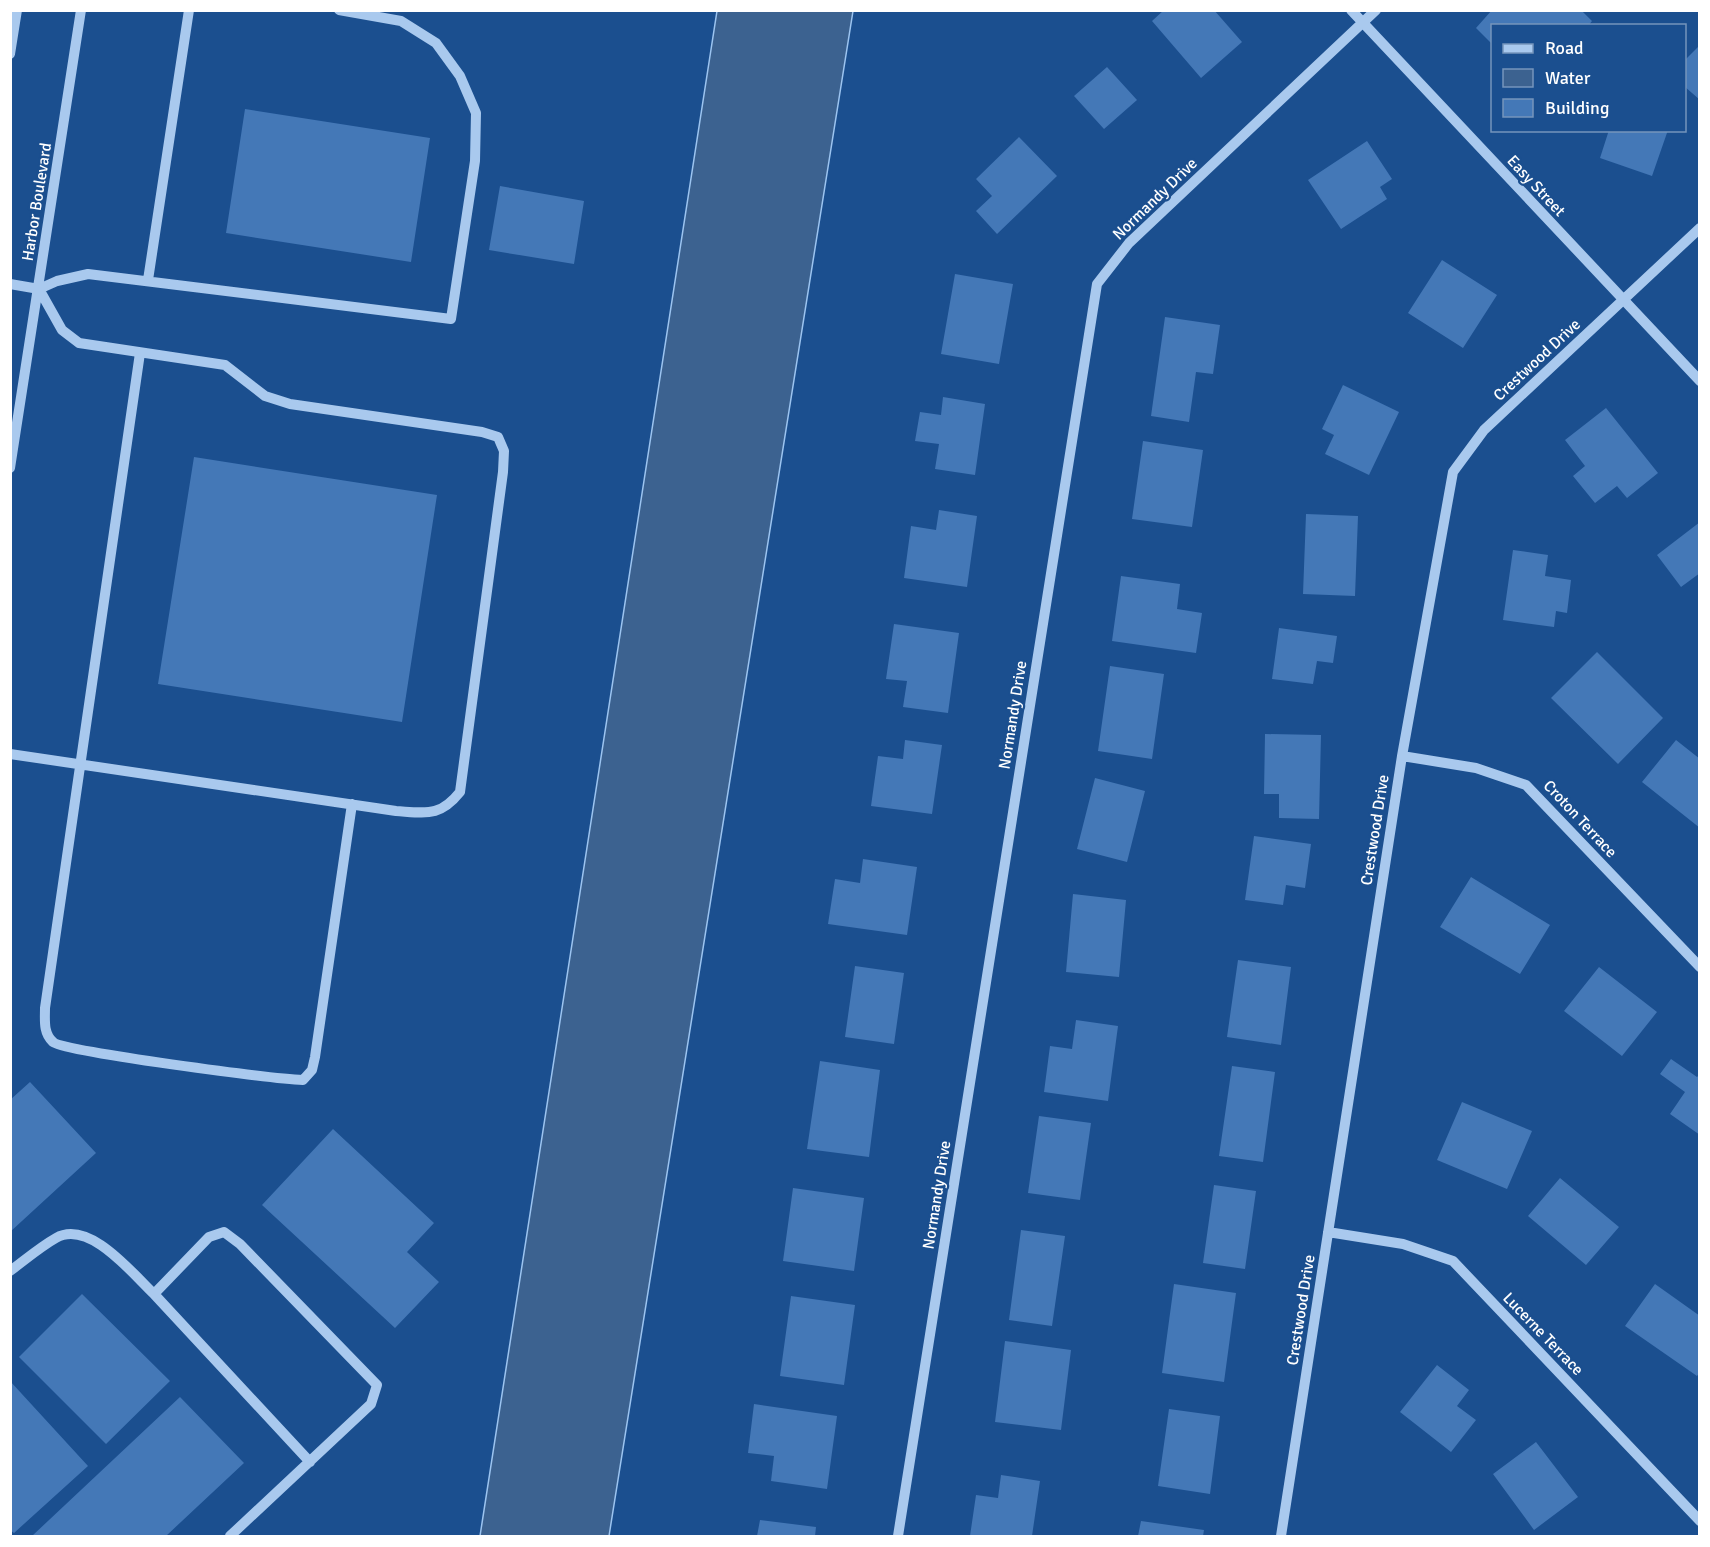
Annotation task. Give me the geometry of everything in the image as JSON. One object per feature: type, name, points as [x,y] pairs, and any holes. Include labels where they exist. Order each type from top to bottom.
[{"type":"street","points":[[10,54],[17,10]]},
{"type":"street","name":"Harbor Boulevard","points":[[10,468],[81,10]]},
{"type":"street","points":[[148,280],[189,10]]},
{"type":"street","points":[[10,284],[39,289],[57,281],[88,274],[451,319],[475,161],[476,113],[459,76],[436,43],[401,21],[339,10]]},
{"type":"street","name":"Easy Street","points":[[1351,10],[1700,381]]},
{"type":"street","name":"Normandy Drive","points":[[898,1536],[1097,284],[1129,243],[1376,10]]},
{"type":"street","name":"Crestwood Drive","points":[[1281,1536],[1402,756],[1453,472],[1484,430],[1700,228]]},
{"type":"street","points":[[10,754],[352,804],[427,813],[448,807],[460,792],[503,472],[504,452],[498,437],[482,432],[290,404],[265,396],[225,365],[79,343],[62,330],[39,289]]},
{"type":"street","points":[[140,353],[45,1008],[45,1029],[54,1043],[69,1048],[284,1080],[303,1080],[312,1070],[315,1057],[352,804]]},
{"type":"street","name":"Croton Terrace","points":[[1402,756],[1476,768],[1526,785],[1700,967]]},
{"type":"street","points":[[154,1294],[209,1238],[224,1232],[240,1244],[377,1385],[371,1404],[230,1536]]},
{"type":"street","name":"Lucerne Terrace","points":[[1328,1232],[1403,1244],[1452,1261],[1700,1521]]},
{"type":"street","points":[[10,1270],[58,1236],[76,1233],[95,1239],[154,1294],[310,1462]]},
{"type":"water","points":[[717,11],[853,11],[609,1536],[480,1536]]},
{"type":"building","points":[[1164,10],[1214,10],[1242,42],[1201,78],[1152,21]]},
{"type":"building","points":[[1492,10],[1581,10],[1592,21],[1590,24],[1491,24],[1491,43],[1476,28]]},
{"type":"building","points":[[1700,45],[1700,100],[1686,88],[1686,59]]},
{"type":"building","points":[[1107,67],[1137,100],[1104,129],[1074,96]]},
{"type":"building","points":[[245,109],[430,138],[411,262],[226,233]]},
{"type":"building","points":[[1608,132],[1667,132],[1652,176],[1600,158]]},
{"type":"building","points":[[1019,137],[1057,176],[997,234],[976,211],[992,196],[976,179]]},
{"type":"building","points":[[1367,141],[1392,179],[1380,187],[1387,199],[1341,229],[1308,180]]},
{"type":"building","points":[[500,186],[584,201],[574,264],[489,250]]},
{"type":"building","points":[[1442,260],[1497,295],[1463,348],[1408,313]]},
{"type":"building","points":[[955,274],[1013,284],[999,364],[941,354]]},
{"type":"building","points":[[1165,317],[1220,325],[1213,374],[1196,372],[1189,422],[1151,416]]},
{"type":"building","points":[[1343,385],[1399,412],[1369,475],[1325,454],[1334,435],[1322,429]]},
{"type":"building","points":[[943,397],[985,404],[975,475],[935,469],[939,444],[915,441],[920,412],[941,415]]},
{"type":"building","points":[[1606,408],[1658,473],[1627,498],[1617,486],[1595,503],[1573,476],[1585,466],[1565,440]]},
{"type":"building","points":[[1143,441],[1203,450],[1192,527],[1132,519]]},
{"type":"building","points":[[194,457],[437,495],[402,722],[158,684]]},
{"type":"building","points":[[939,510],[977,516],[967,587],[904,578],[911,526],[936,530]]},
{"type":"building","points":[[1306,514],[1358,516],[1355,596],[1303,594]]},
{"type":"building","points":[[1700,522],[1700,573],[1681,587],[1657,555]]},
{"type":"building","points":[[1513,550],[1548,555],[1545,576],[1571,580],[1567,613],[1556,611],[1554,627],[1503,620]]},
{"type":"building","points":[[1121,576],[1180,584],[1177,609],[1202,613],[1196,653],[1112,641]]},
{"type":"building","points":[[894,624],[959,633],[948,713],[903,707],[907,681],[886,679]]},
{"type":"building","points":[[1279,628],[1337,636],[1333,663],[1317,661],[1313,684],[1272,679]]},
{"type":"building","points":[[1597,652],[1663,718],[1618,764],[1551,698]]},
{"type":"building","points":[[1110,666],[1164,674],[1152,759],[1098,751]]},
{"type":"building","points":[[1265,734],[1321,735],[1319,819],[1279,818],[1279,794],[1264,794]]},
{"type":"building","points":[[905,740],[942,745],[932,814],[871,806],[878,756],[903,759]]},
{"type":"building","points":[[1676,740],[1700,759],[1700,828],[1642,782]]},
{"type":"building","points":[[1095,778],[1145,791],[1127,862],[1077,849]]},
{"type":"building","points":[[1254,836],[1311,844],[1305,888],[1286,885],[1283,905],[1245,900]]},
{"type":"building","points":[[863,859],[917,867],[907,935],[828,924],[835,879],[860,883]]},
{"type":"building","points":[[1471,877],[1550,925],[1520,974],[1440,927]]},
{"type":"building","points":[[1073,894],[1126,900],[1119,977],[1066,972]]},
{"type":"building","points":[[1238,960],[1291,967],[1281,1045],[1227,1037]]},
{"type":"building","points":[[855,966],[904,973],[894,1044],[845,1037]]},
{"type":"building","points":[[1599,967],[1657,1012],[1622,1056],[1564,1011]]},
{"type":"building","points":[[1076,1020],[1118,1026],[1108,1101],[1044,1092],[1050,1046],[1072,1049]]},
{"type":"building","points":[[1671,1059],[1697,1077],[1700,1074],[1700,1135],[1670,1114],[1685,1092],[1660,1074]]},
{"type":"building","points":[[820,1061],[880,1070],[869,1157],[807,1149]]},
{"type":"building","points":[[1232,1066],[1275,1072],[1263,1162],[1219,1156]]},
{"type":"building","points":[[30,1082],[96,1153],[10,1232],[10,1100]]},
{"type":"building","points":[[1462,1102],[1532,1131],[1507,1189],[1437,1160]]},
{"type":"building","points":[[1039,1116],[1091,1123],[1080,1200],[1028,1193]]},
{"type":"building","points":[[333,1129],[434,1223],[407,1252],[439,1282],[395,1328],[262,1205]]},
{"type":"building","points":[[1560,1178],[1619,1227],[1586,1265],[1528,1216]]},
{"type":"building","points":[[1214,1185],[1256,1191],[1245,1269],[1203,1263]]},
{"type":"building","points":[[793,1188],[864,1198],[854,1271],[783,1261]]},
{"type":"building","points":[[1021,1230],[1065,1236],[1052,1326],[1009,1320]]},
{"type":"building","points":[[1174,1284],[1236,1293],[1224,1382],[1162,1373]]},
{"type":"building","points":[[1655,1284],[1700,1316],[1700,1372],[1697,1376],[1625,1326]]},
{"type":"building","points":[[82,1294],[170,1381],[106,1444],[19,1357]]},
{"type":"building","points":[[791,1296],[855,1305],[844,1385],[780,1376]]},
{"type":"building","points":[[1005,1341],[1071,1350],[1061,1430],[995,1422]]},
{"type":"building","points":[[1437,1365],[1469,1390],[1457,1406],[1476,1420],[1451,1452],[1400,1412]]},
{"type":"building","points":[[10,1381],[88,1466],[14,1533],[10,1530]]},
{"type":"building","points":[[180,1397],[244,1463],[166,1536],[32,1536]]},
{"type":"building","points":[[754,1404],[837,1416],[827,1489],[771,1481],[774,1456],[748,1453]]},
{"type":"building","points":[[1169,1409],[1220,1416],[1210,1494],[1158,1486]]},
{"type":"building","points":[[1536,1442],[1578,1497],[1534,1530],[1493,1474]]},
{"type":"building","points":[[1001,1475],[1040,1481],[1032,1536],[970,1536],[976,1495],[998,1498]]},
{"type":"building","points":[[760,1520],[816,1527],[815,1536],[757,1536]]},
{"type":"building","points":[[1141,1521],[1204,1530],[1203,1536],[1138,1536]]}]
